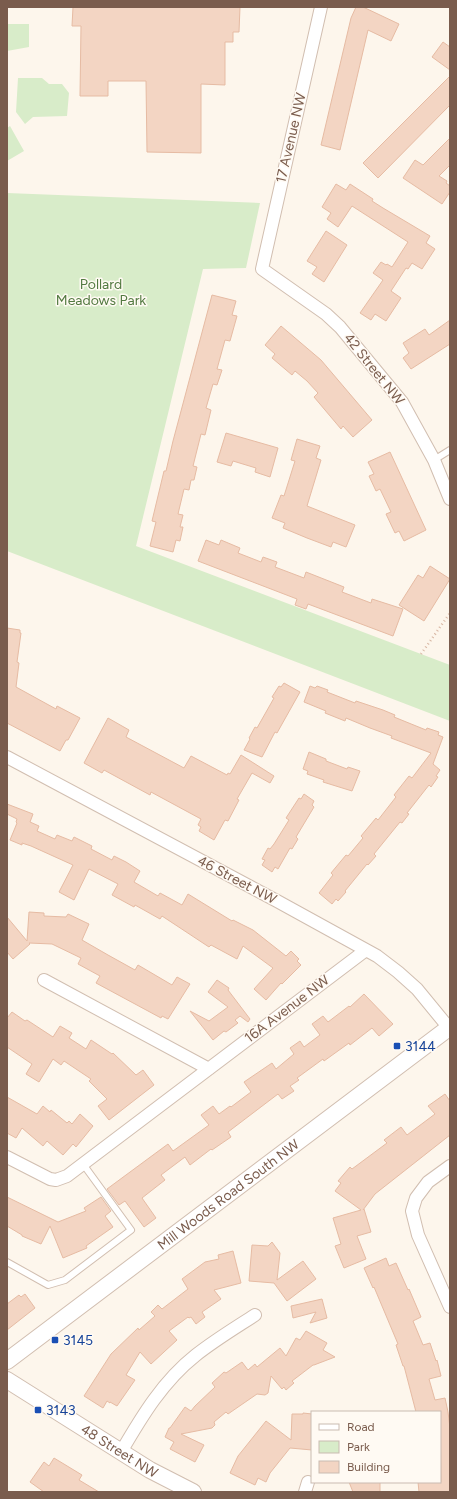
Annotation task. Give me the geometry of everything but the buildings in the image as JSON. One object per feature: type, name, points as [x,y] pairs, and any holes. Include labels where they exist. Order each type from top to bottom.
[{"type":"street","name":"17 Avenue NW","points":[[262,268],[322,7]]},
{"type":"street","name":"42 Street NW","points":[[262,268],[326,314],[340,327],[402,402],[434,460],[450,499]]},
{"type":"street","name":"46 Street NW","points":[[7,757],[366,950],[388,964],[408,980],[449,1027]]},
{"type":"street","name":"16A Avenue NW","points":[[7,1156],[50,1179],[56,1180],[66,1176],[366,950]]},
{"type":"street","points":[[44,980],[208,1069]]},
{"type":"street","name":"Mill Woods Road South NW","points":[[7,1361],[449,1027]]},
{"type":"street","points":[[450,1166],[428,1182],[416,1198],[412,1211],[418,1235],[450,1307]]},
{"type":"street","points":[[121,1452],[149,1406],[172,1377],[195,1355],[255,1315]]},
{"type":"street","name":"48 Street NW","points":[[7,1380],[184,1490]]},
{"type":"lane","points":[[434,460],[450,450]]},
{"type":"lane","points":[[7,1262],[48,1285],[65,1280],[131,1230],[83,1164]]},
{"type":"path","points":[[421,654],[450,613]]},
{"type":"green space","points":[[7,24],[29,24],[29,47],[7,51]]},
{"type":"green space","points":[[18,78],[42,78],[49,84],[62,84],[69,93],[67,116],[33,117],[25,124],[16,112]]},
{"type":"green space","points":[[10,126],[24,151],[7,161],[7,128]]},
{"type":"green space","name":"Pollard Meadows Park","points":[[7,193],[260,203],[246,268],[203,269],[136,546],[450,665],[450,721],[7,551]]},
{"type":"place","name":"3144","points":[[397,1046]]},
{"type":"place","name":"3145","points":[[55,1340]]},
{"type":"place","name":"3143","points":[[38,1410]]}]
